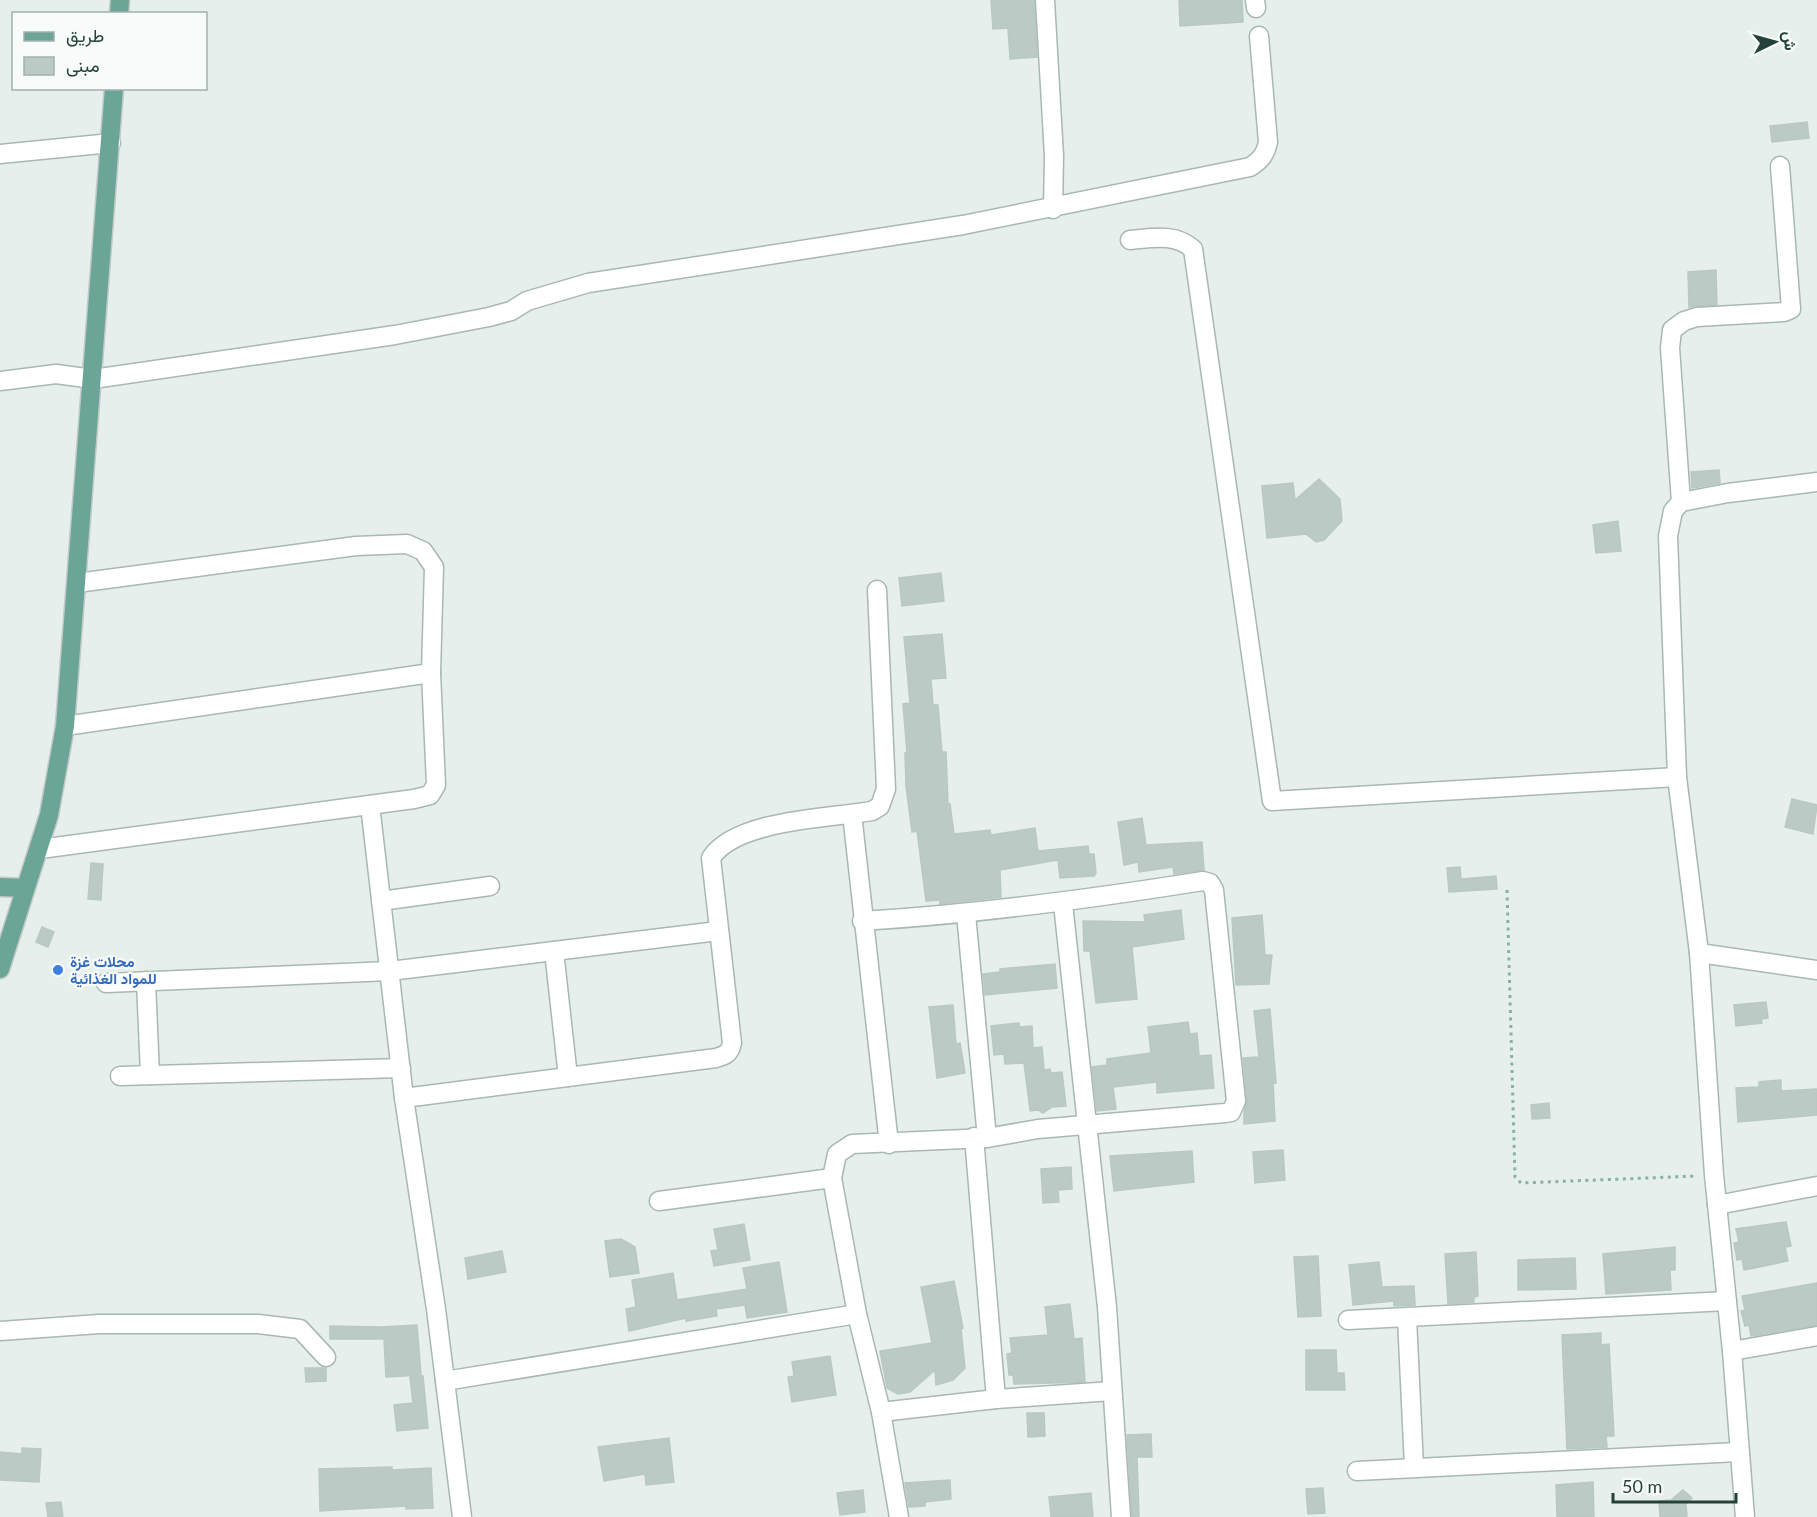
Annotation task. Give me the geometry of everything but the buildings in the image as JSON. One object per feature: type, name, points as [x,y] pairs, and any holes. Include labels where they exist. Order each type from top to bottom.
[{"type":"main road","points":[[0,969],[25,888],[40,849],[49,815],[65,726],[114,90]]},
{"type":"main road","points":[[0,887],[25,888]]},
{"type":"street","points":[[1045,0],[1054,156],[1053,208]]},
{"type":"street","points":[[0,381],[56,374],[93,379],[395,335],[489,317],[511,311],[527,301],[588,283],[1053,208],[1114,193],[1250,167],[1260,161],[1266,153],[1268,142],[1258,36]]},
{"type":"street","points":[[0,154],[111,143]]},
{"type":"street","points":[[1681,502],[1670,348],[1672,330],[1684,321],[1697,317],[1785,312],[1791,309],[1780,166]]},
{"type":"street","points":[[1130,240],[1173,237],[1185,242],[1193,249],[1272,801],[1677,777]]},
{"type":"street","points":[[1745,1517],[1738,1452],[1732,1351],[1714,1175],[1699,953],[1677,777],[1667,560],[1668,536],[1673,511],[1681,502],[1728,493],[1817,482]]},
{"type":"street","points":[[40,849],[370,805],[430,795],[434,790],[431,673],[434,567],[423,551],[407,544],[356,546],[77,583]]},
{"type":"street","points":[[405,1098],[725,1056],[732,1043],[711,866],[717,849],[727,841],[757,828],[872,811],[880,806],[885,798],[877,590]]},
{"type":"street","points":[[65,726],[431,673]]},
{"type":"street","points":[[370,805],[401,1068],[462,1517]]},
{"type":"street","points":[[852,814],[862,921],[889,1144]]},
{"type":"street","points":[[862,921],[966,914],[1063,903],[1203,881],[1210,883],[1214,890],[1235,1106],[1231,1112],[1225,1113],[1038,1129],[981,1138],[852,1144],[837,1154],[832,1178],[856,1314],[881,1412],[899,1517]]},
{"type":"street","points":[[381,901],[490,886]]},
{"type":"street","points":[[1063,903],[1107,1306],[1121,1517]]},
{"type":"street","points":[[966,914],[996,1399]]},
{"type":"street","points":[[106,983],[390,971],[718,931]]},
{"type":"street","points":[[554,951],[568,1077]]},
{"type":"street","points":[[1699,953],[1817,970]]},
{"type":"street","points":[[146,981],[150,1076]]},
{"type":"street","points":[[120,1076],[401,1068]]},
{"type":"street","points":[[659,1201],[832,1178]]},
{"type":"street","points":[[1717,1205],[1817,1186]]},
{"type":"street","points":[[1348,1320],[1727,1301]]},
{"type":"street","points":[[445,1381],[856,1314]]},
{"type":"street","points":[[1407,1318],[1414,1467]]},
{"type":"street","points":[[0,1331],[99,1324],[258,1324],[300,1329],[326,1357]]},
{"type":"street","points":[[1732,1351],[1817,1336]]},
{"type":"street","points":[[881,1412],[996,1399],[1112,1391]]},
{"type":"street","points":[[1357,1471],[1738,1452]]},
{"type":"path","points":[[1507,890],[1515,1177],[1521,1183],[1714,1175]]},
{"type":"place","name":"محلات غزة للمواد الغذائية","points":[[58,970]]}]
